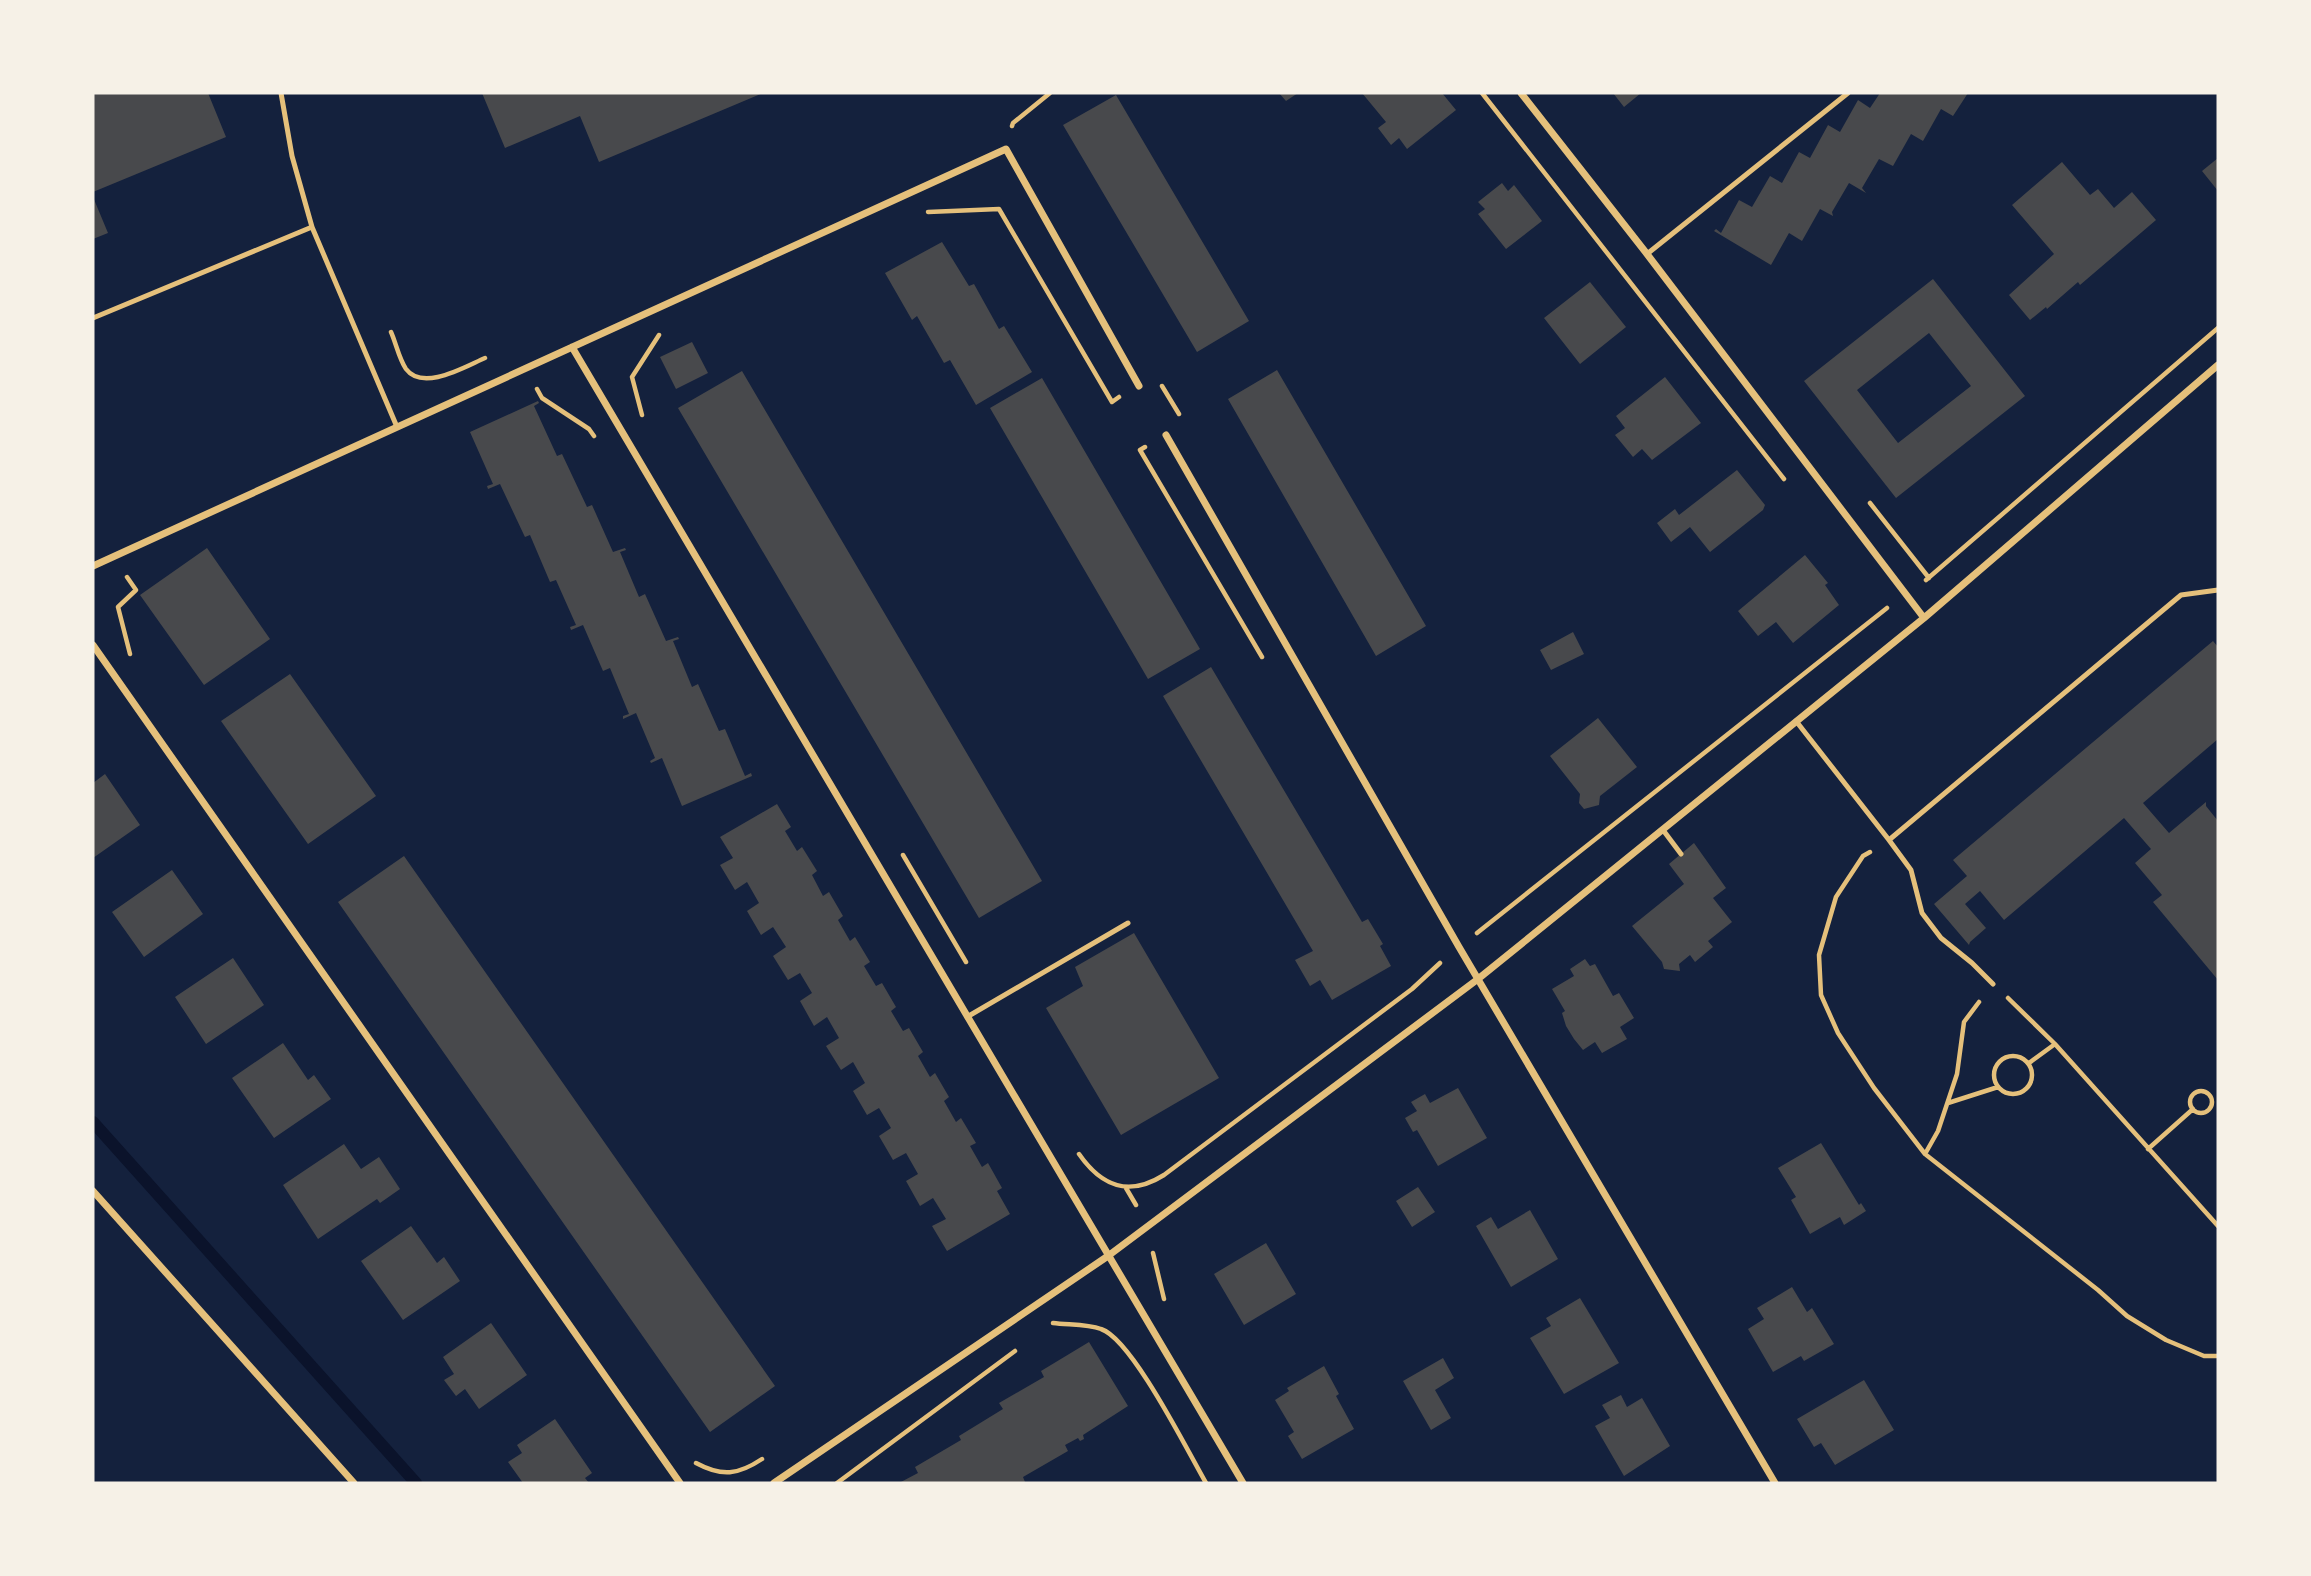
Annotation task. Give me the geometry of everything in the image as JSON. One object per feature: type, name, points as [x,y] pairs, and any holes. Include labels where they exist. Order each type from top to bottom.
[{"type":"street","points":[[1521,93],[1924,618]]},
{"type":"street","points":[[93,566],[1006,149],[1139,386]]},
{"type":"street","points":[[572,348],[1243,1483]]},
{"type":"street","points":[[774,1483],[1108,1255],[1478,979],[1924,618],[2218,365]]},
{"type":"street","points":[[1166,435],[1478,979],[1775,1483]]},
{"type":"street","points":[[93,645],[680,1483]]},
{"type":"street","points":[[93,1191],[354,1483]]},
{"type":"lane","points":[[281,93],[292,156],[312,227],[397,427]]},
{"type":"lane","points":[[1647,254],[1848,93]]},
{"type":"lane","points":[[93,318],[312,227]]},
{"type":"lane","points":[[1889,840],[2181,596],[2218,590]]},
{"type":"lane","points":[[1796,721],[1911,870],[1922,913],[1941,938],[1993,984]]},
{"type":"lane","points":[[1663,830],[1681,854]]},
{"type":"lane","points":[[967,1017],[1128,923]]},
{"type":"path","points":[[1001,128],[1013,123],[1050,93]]},
{"type":"path","points":[[1482,93],[1791,488]]},
{"type":"path","points":[[1006,149],[1013,123]]},
{"type":"path","points":[[1074,1146],[1105,1182],[1126,1188],[1148,1185],[1164,1175],[1412,989],[1460,947],[1887,608],[1929,578],[2218,328]]},
{"type":"path","points":[[644,425],[632,377],[663,329]]},
{"type":"path","points":[[391,332],[407,370],[427,379],[448,374],[492,355]]},
{"type":"path","points":[[1156,376],[1184,424]]},
{"type":"path","points":[[113,557],[136,590],[118,607],[132,662]]},
{"type":"path","points":[[1879,598],[1887,608]]},
{"type":"path","points":[[1889,840],[1863,856],[1836,897],[1819,955],[1821,995],[1838,1033],[1874,1088],[1926,1154],[2127,1316],[2166,1340],[2204,1356],[2218,1356]]},
{"type":"path","points":[[902,853],[969,966]]},
{"type":"path","points":[[1926,1154],[1938,1131],[1956,1074],[1964,1022],[1993,984],[2055,1044],[2218,1227]]},
{"type":"path","points":[[2029,1063],[2055,1044]]},
{"type":"path","points":[[2017,1056],[2029,1063],[2033,1075],[2030,1086],[2025,1091],[2008,1094],[1998,1087],[1993,1074],[2004,1058],[2017,1056]]},
{"type":"path","points":[[1947,1103],[1998,1087]]},
{"type":"path","points":[[2206,1091],[2211,1096],[2209,1110],[2199,1113],[2193,1109],[2190,1099],[2195,1092],[2206,1091]]},
{"type":"path","points":[[2148,1149],[2193,1109]]},
{"type":"path","points":[[1053,1323],[1102,1329],[1124,1347],[1206,1483]]},
{"type":"path","points":[[837,1483],[1020,1347]]},
{"type":"path","points":[[690,1457],[712,1472],[728,1473],[756,1463],[767,1455]]},
{"type":"building","points":[[93,93],[208,93],[226,137],[93,192]]},
{"type":"building","points":[[482,93],[763,93],[599,162],[580,116],[505,148]]},
{"type":"building","points":[[1279,93],[1298,93],[1286,101]]},
{"type":"building","points":[[1362,93],[1442,93],[1456,110],[1407,149],[1399,138],[1391,145],[1378,128],[1386,122]]},
{"type":"building","points":[[1613,93],[1641,93],[1624,107]]},
{"type":"building","points":[[1880,93],[1968,93],[1953,116],[1941,109],[1923,141],[1911,134],[1893,166],[1879,159],[1862,188],[1866,193],[1849,183],[1832,212],[1833,216],[1820,209],[1802,241],[1789,233],[1771,265],[1714,231],[1716,229],[1721,233],[1739,200],[1752,207],[1770,176],[1782,183],[1799,152],[1810,158],[1828,125],[1840,132],[1858,100],[1870,108]]},
{"type":"building","points":[[1116,95],[1249,321],[1197,352],[1063,125]]},
{"type":"building","points":[[2218,158],[2218,191],[2202,171]]},
{"type":"building","points":[[2062,162],[2090,195],[2098,189],[2114,208],[2132,192],[2156,220],[2080,285],[2078,282],[2030,320],[2009,295],[2054,254],[2012,205]]},
{"type":"building","points":[[1502,183],[1508,191],[1514,185],[1542,221],[1506,249],[1478,214],[1485,209],[1478,202]]},
{"type":"building","points":[[93,197],[108,233],[93,239]]},
{"type":"building","points":[[942,242],[969,286],[974,284],[999,329],[1004,326],[1032,372],[976,405],[950,360],[944,363],[917,316],[912,320],[885,273]]},
{"type":"building","points":[[1933,279],[2025,396],[1896,498],[1804,381]],"holes":[[[1929,333],[1971,386],[1898,443],[1857,390]]]},
{"type":"building","points":[[1590,282],[1626,327],[1580,364],[1544,318]]},
{"type":"building","points":[[692,342],[708,373],[676,389],[660,357]]},
{"type":"building","points":[[1277,370],[1426,626],[1376,656],[1228,399]]},
{"type":"building","points":[[742,371],[1042,881],[979,918],[678,408]]},
{"type":"building","points":[[1665,377],[1701,423],[1652,460],[1642,449],[1633,457],[1615,435],[1625,428],[1616,416]]},
{"type":"building","points":[[1042,378],[1200,649],[1148,679],[990,408]]},
{"type":"building","points":[[538,401],[534,406],[557,456],[562,454],[587,507],[592,505],[613,552],[625,548],[626,550],[620,552],[639,597],[645,594],[666,641],[678,637],[679,639],[673,641],[692,687],[698,684],[719,731],[725,729],[745,776],[751,773],[752,776],[682,806],[662,758],[651,763],[650,761],[655,758],[636,713],[623,719],[623,716],[629,714],[610,668],[603,671],[583,625],[571,630],[570,627],[576,625],[556,580],[550,582],[530,535],[525,537],[500,484],[488,489],[487,486],[493,484],[470,432]]},
{"type":"building","points":[[1737,470],[1765,505],[1763,510],[1710,552],[1690,527],[1671,542],[1657,523],[1675,509],[1679,515]]},
{"type":"building","points":[[207,548],[270,639],[204,685],[140,595]]},
{"type":"building","points":[[1805,555],[1828,583],[1825,585],[1839,605],[1793,643],[1776,622],[1758,636],[1738,611]]},
{"type":"building","points":[[1573,632],[1584,654],[1551,670],[1540,650]]},
{"type":"building","points":[[2213,641],[2218,647],[2218,739],[2143,803],[2169,833],[2206,802],[2206,806],[2218,821],[2218,980],[2153,902],[2162,895],[2135,863],[2151,849],[2124,818],[2004,920],[1980,891],[1965,904],[1986,928],[1969,945],[1934,904],[1967,876],[1953,860]]},
{"type":"building","points":[[1211,667],[1362,922],[1368,919],[1383,944],[1380,946],[1391,966],[1332,1000],[1320,980],[1310,986],[1295,960],[1313,951],[1163,696]]},
{"type":"building","points":[[290,674],[376,796],[308,844],[221,721]]},
{"type":"building","points":[[1598,718],[1637,767],[1600,796],[1599,805],[1584,809],[1579,803],[1580,794],[1550,756]]},
{"type":"building","points":[[105,774],[140,825],[93,858],[93,783]]},
{"type":"building","points":[[777,804],[791,827],[785,831],[797,851],[802,847],[817,871],[812,875],[823,896],[829,892],[843,916],[838,920],[850,941],[855,937],[870,962],[864,966],[876,986],[882,983],[896,1007],[891,1011],[903,1031],[909,1028],[923,1052],[918,1056],[930,1077],[935,1073],[949,1097],[944,1101],[956,1122],[961,1118],[976,1143],[970,1146],[982,1167],[988,1163],[1002,1188],[997,1191],[1010,1214],[947,1251],[932,1226],[946,1219],[933,1198],[920,1206],[906,1181],[918,1174],[906,1153],[893,1160],[879,1136],[891,1128],[879,1108],[867,1115],[853,1091],[865,1083],[853,1062],[841,1070],[826,1046],[839,1038],[827,1017],[814,1026],[800,1001],[812,993],[800,973],[788,980],[773,956],[786,947],[773,927],[761,935],[747,911],[759,903],[747,882],[735,890],[720,865],[733,858],[720,837]]},
{"type":"building","points":[[1694,843],[1726,888],[1713,898],[1732,922],[1708,941],[1713,947],[1695,962],[1690,955],[1679,964],[1680,971],[1664,969],[1662,962],[1632,926],[1684,884],[1669,864]]},
{"type":"building","points":[[404,856],[775,1386],[710,1432],[338,902]]},
{"type":"building","points":[[172,870],[203,914],[144,957],[112,912]]},
{"type":"building","points":[[1134,933],[1219,1078],[1121,1135],[1046,1008],[1083,986],[1075,967]]},
{"type":"building","points":[[233,958],[264,1005],[206,1044],[175,997]]},
{"type":"building","points":[[1585,959],[1590,966],[1595,964],[1613,996],[1619,993],[1634,1018],[1620,1027],[1627,1039],[1602,1053],[1595,1042],[1583,1050],[1574,1039],[1566,1026],[1562,1013],[1565,1011],[1552,989],[1574,976],[1570,969]]},
{"type":"building","points":[[283,1043],[308,1080],[314,1075],[331,1099],[274,1138],[232,1078]]},
{"type":"building","points":[[1458,1088],[1487,1138],[1438,1166],[1417,1130],[1413,1132],[1405,1118],[1417,1111],[1411,1102],[1425,1094],[1430,1103]]},
{"type":"building","points":[[1821,1143],[1859,1205],[1861,1203],[1866,1211],[1844,1225],[1840,1217],[1810,1234],[1791,1200],[1796,1197],[1778,1168]]},
{"type":"building","points":[[344,1144],[361,1169],[379,1157],[400,1189],[380,1203],[377,1199],[318,1239],[283,1185]]},
{"type":"building","points":[[1418,1187],[1435,1212],[1412,1227],[1396,1201]]},
{"type":"building","points":[[1530,1210],[1558,1259],[1511,1287],[1476,1226],[1491,1217],[1498,1229]]},
{"type":"building","points":[[411,1226],[437,1263],[444,1257],[460,1281],[403,1320],[361,1261]]},
{"type":"building","points":[[1266,1243],[1296,1294],[1244,1325],[1214,1274]]},
{"type":"building","points":[[1792,1287],[1807,1312],[1812,1308],[1834,1344],[1804,1361],[1801,1356],[1773,1372],[1748,1329],[1764,1319],[1757,1308]]},
{"type":"building","points":[[1580,1298],[1619,1363],[1564,1394],[1530,1338],[1551,1326],[1546,1318]]},
{"type":"building","points":[[491,1323],[527,1375],[479,1409],[465,1389],[456,1396],[444,1380],[454,1374],[443,1357]]},
{"type":"building","points":[[1089,1342],[1128,1406],[1083,1435],[1084,1439],[1080,1441],[1078,1438],[1065,1445],[1068,1451],[1023,1477],[1025,1482],[1022,1483],[899,1483],[918,1473],[915,1467],[961,1440],[959,1436],[1003,1409],[999,1403],[1044,1377],[1041,1371]]},
{"type":"building","points":[[1443,1358],[1454,1378],[1435,1390],[1451,1418],[1431,1430],[1403,1381]]},
{"type":"building","points":[[1324,1366],[1354,1429],[1302,1459],[1288,1436],[1294,1432],[1275,1400],[1289,1391],[1287,1388]]},
{"type":"building","points":[[1864,1380],[1894,1430],[1835,1465],[1821,1443],[1814,1447],[1797,1419]]},
{"type":"building","points":[[1621,1395],[1627,1407],[1642,1398],[1670,1446],[1624,1476],[1595,1426],[1610,1418],[1602,1405]]},
{"type":"building","points":[[555,1419],[592,1473],[585,1478],[589,1483],[523,1483],[508,1462],[522,1453],[517,1445]]},
{"type":"waterway","points":[[93,1122],[416,1483]]}]
